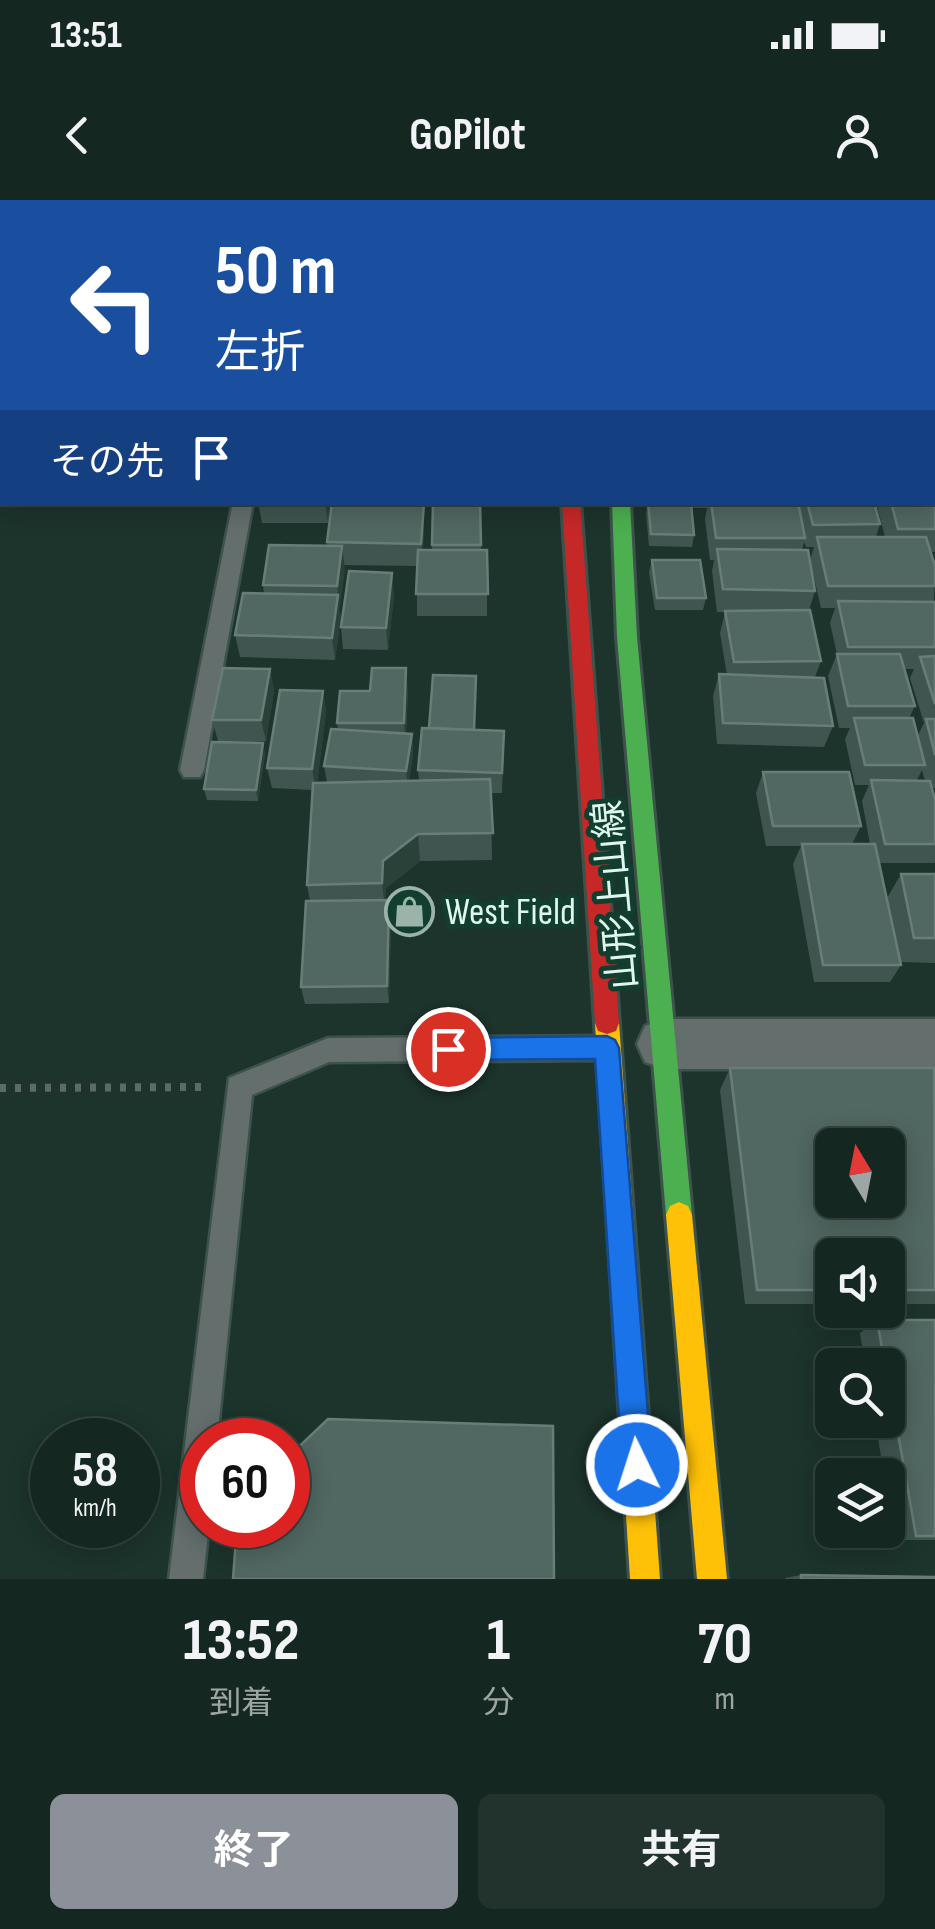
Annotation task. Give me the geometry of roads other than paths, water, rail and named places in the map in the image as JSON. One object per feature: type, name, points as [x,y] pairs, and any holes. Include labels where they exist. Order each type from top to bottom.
[{"type":"main road","name":"山形上山線","points":[[570,505],[645,1579]]},
{"type":"main road","name":"山形上山線","points":[[621,505],[629,656],[712,1579]]},
{"type":"street","points":[[664,1044],[935,1044]]},
{"type":"lane","points":[[192,770],[242,505]]},
{"type":"lane","points":[[186,1579],[239,1087],[328,1050],[607,1048]]},
{"type":"place","name":"West Field","points":[[410,911]]}]
